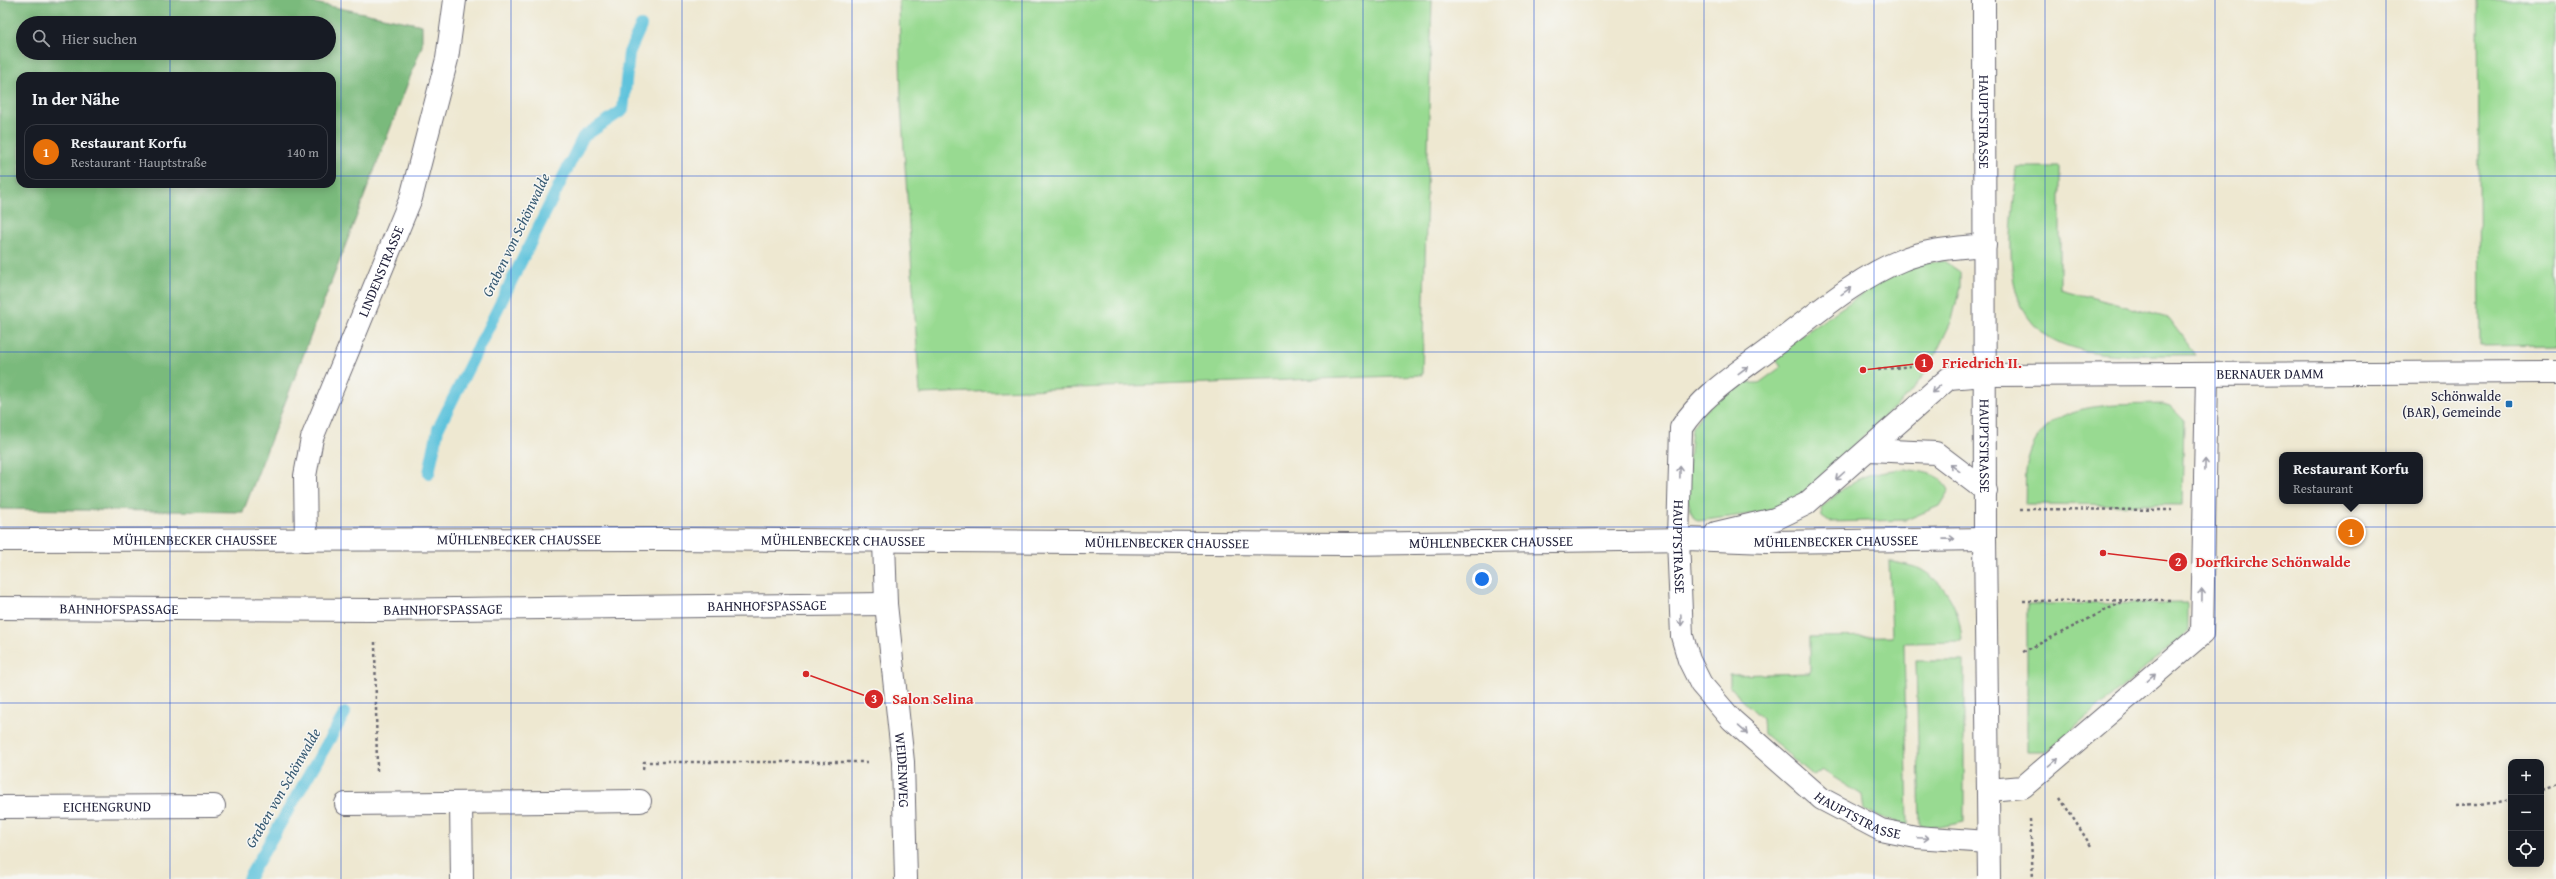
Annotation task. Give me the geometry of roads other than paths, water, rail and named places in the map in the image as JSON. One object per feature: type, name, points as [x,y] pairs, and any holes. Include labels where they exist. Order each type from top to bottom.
[{"type":"main road","name":"LINDENSTRASSE","points":[[306,540],[305,476],[312,438],[411,198],[447,59],[455,0]]},
{"type":"main road","name":"HAUPTSTRASSE","points":[[1984,0],[1985,539],[1989,879]]},
{"type":"main road","name":"HAUPTSTRASSE","points":[[1985,245],[1938,249],[1903,259],[1873,273],[1722,386],[1691,413],[1681,428],[1682,636],[1688,660],[1701,684],[1732,720],[1822,799],[1881,830],[1916,837],[1988,842]]},
{"type":"main road","name":"BERNAUER DAMM","points":[[1985,375],[2556,372]]},
{"type":"main road","name":"MÜHLENBECKER CHAUSSEE","points":[[1682,539],[1775,519],[1806,504],[1949,378],[1985,375]]},
{"type":"main road","points":[[1989,790],[2023,787],[2202,634],[2206,375]]},
{"type":"main road","points":[[1868,450],[1936,454],[1986,492]]},
{"type":"main road","name":"MÜHLENBECKER CHAUSSEE","points":[[0,540],[884,541],[1349,544],[1682,539],[1767,542],[1985,539]]},
{"type":"main road","name":"WEIDENWEG","points":[[884,541],[886,604],[903,762],[906,879]]},
{"type":"main road","name":"BAHNHOFSPASSAGE","points":[[0,608],[374,610],[886,604]]},
{"type":"main road","points":[[346,804],[640,801]]},
{"type":"main road","points":[[461,803],[462,879]]},
{"type":"main road","name":"EICHENGRUND","points":[[0,807],[214,806]]},
{"type":"waterway","name":"Graben von Schönwalde","points":[[429,473],[438,429],[583,137],[623,110],[629,53],[641,26]]},
{"type":"waterway","name":"Graben von Schönwalde","points":[[248,879],[345,713]]},
{"type":"place","name":"Friedrich II.","points":[[1863,370]]},
{"type":"place","name":"Schönwalde (BAR), Gemeinde","points":[[2509,404]]},
{"type":"place","name":"Restaurant Korfu","points":[[2351,532]]},
{"type":"place","name":"Dorfkirche Schönwalde","points":[[2103,553]]},
{"type":"place","name":"Salon Selina","points":[[806,674]]}]
